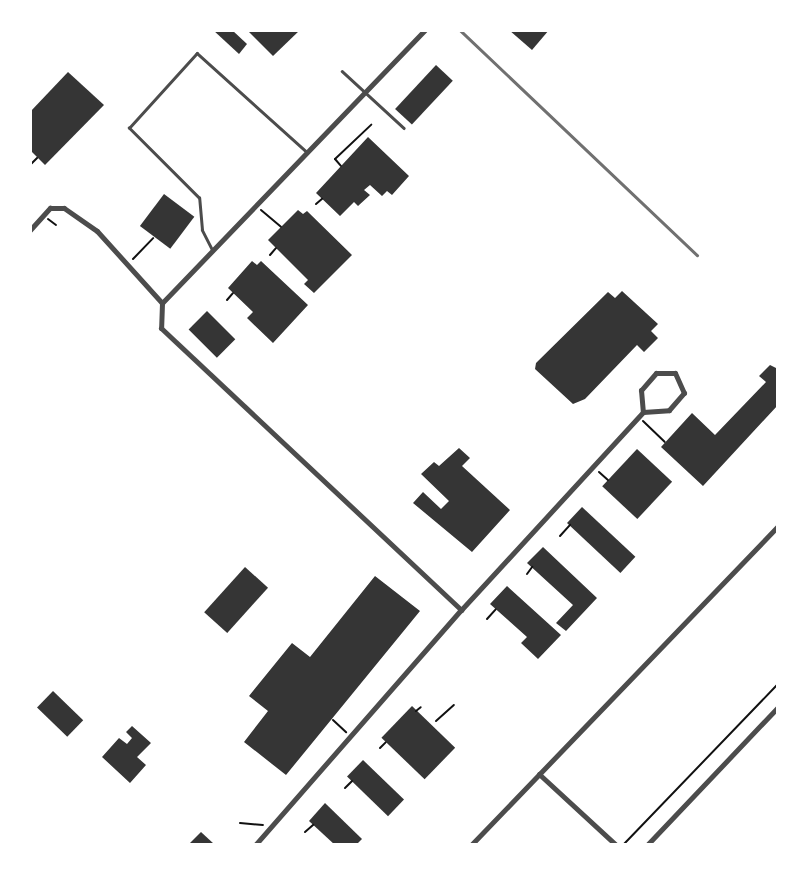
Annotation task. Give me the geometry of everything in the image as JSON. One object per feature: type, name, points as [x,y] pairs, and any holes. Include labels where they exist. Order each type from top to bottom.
[{"type":"street","points":[[425,30],[162,303],[161,328],[461,610]]},
{"type":"street","points":[[30,230],[50,208],[64,208],[97,232],[162,303]]},
{"type":"street","points":[[255,845],[461,610],[641,414],[669,410],[684,393],[675,373],[656,373],[641,390],[641,414]]},
{"type":"street","points":[[471,845],[778,526]]},
{"type":"street","points":[[647,845],[778,707]]},
{"type":"street","points":[[539,774],[616,845]]},
{"type":"lane","points":[[213,253],[202,230],[199,198],[129,128],[197,53],[308,153]]},
{"type":"lane","points":[[342,71],[404,128]]},
{"type":"path","points":[[341,166],[334,159],[371,125]]},
{"type":"path","points":[[30,165],[37,158]]},
{"type":"path","points":[[316,204],[322,199]]},
{"type":"path","points":[[258,206],[281,227]]},
{"type":"path","points":[[128,265],[153,238]]},
{"type":"path","points":[[142,239],[148,244]]},
{"type":"path","points":[[270,255],[276,248]]},
{"type":"path","points":[[226,300],[233,293]]},
{"type":"path","points":[[641,414],[666,442]]},
{"type":"path","points":[[593,467],[608,480]]},
{"type":"path","points":[[559,536],[570,525]]},
{"type":"path","points":[[527,574],[532,567]]},
{"type":"path","points":[[487,619],[496,609]]},
{"type":"path","points":[[624,845],[778,684]]},
{"type":"path","points":[[436,722],[454,705]]},
{"type":"path","points":[[416,711],[421,707]]},
{"type":"path","points":[[333,720],[350,735]]},
{"type":"path","points":[[380,748],[386,742]]},
{"type":"path","points":[[345,788],[352,781]]},
{"type":"path","points":[[240,823],[270,825]]},
{"type":"path","points":[[306,832],[313,825]]},
{"type":"building","points":[[213,30],[232,30],[247,44],[239,54]]},
{"type":"building","points":[[247,30],[300,30],[273,56]]},
{"type":"building","points":[[509,30],[549,30],[532,50]]},
{"type":"building","points":[[436,65],[453,81],[412,125],[395,109]]},
{"type":"building","points":[[68,72],[104,105],[45,165],[30,150],[30,112]]},
{"type":"building","points":[[368,137],[409,176],[392,195],[387,191],[382,196],[370,185],[364,190],[370,195],[358,206],[354,202],[340,216],[316,193]]},
{"type":"building","points":[[164,194],[194,217],[170,249],[140,226]]},
{"type":"building","points":[[298,210],[303,214],[307,211],[352,255],[314,293],[304,284],[308,280],[268,240]]},
{"type":"building","points":[[252,261],[257,265],[261,261],[308,305],[273,343],[247,318],[253,312],[228,288]]},
{"type":"building","points":[[622,291],[658,324],[651,331],[658,338],[644,352],[637,345],[585,399],[573,404],[535,369],[536,363],[608,292],[615,298]]},
{"type":"building","points":[[207,311],[235,339],[217,358],[189,329]]},
{"type":"building","points":[[770,365],[778,369],[778,405],[703,486],[661,447],[692,413],[715,435],[766,382],[759,376]]},
{"type":"building","points":[[459,448],[470,458],[462,466],[510,510],[472,552],[413,503],[423,492],[441,509],[449,501],[421,474],[434,462],[439,466]]},
{"type":"building","points":[[637,449],[672,482],[637,519],[602,486]]},
{"type":"building","points":[[582,507],[635,557],[620,573],[567,523]]},
{"type":"building","points":[[543,547],[597,598],[566,631],[556,623],[573,605],[527,563]]},
{"type":"building","points":[[245,567],[268,588],[227,633],[204,612]]},
{"type":"building","points":[[375,576],[420,611],[286,775],[244,742],[268,711],[249,696],[292,643],[310,657]]},
{"type":"building","points":[[507,586],[561,635],[538,659],[521,643],[527,637],[490,604]]},
{"type":"building","points":[[53,691],[83,720],[67,737],[37,708]]},
{"type":"building","points":[[412,706],[455,748],[425,779],[381,738]]},
{"type":"building","points":[[132,726],[151,743],[137,757],[146,765],[130,783],[102,757],[119,738],[127,744],[132,738],[126,732]]},
{"type":"building","points":[[363,760],[404,800],[388,816],[347,777]]},
{"type":"building","points":[[325,803],[362,839],[356,845],[335,845],[309,821]]},
{"type":"building","points":[[201,832],[214,844],[188,845]]},
{"type":"railway","points":[[460,30],[697,255]]}]
